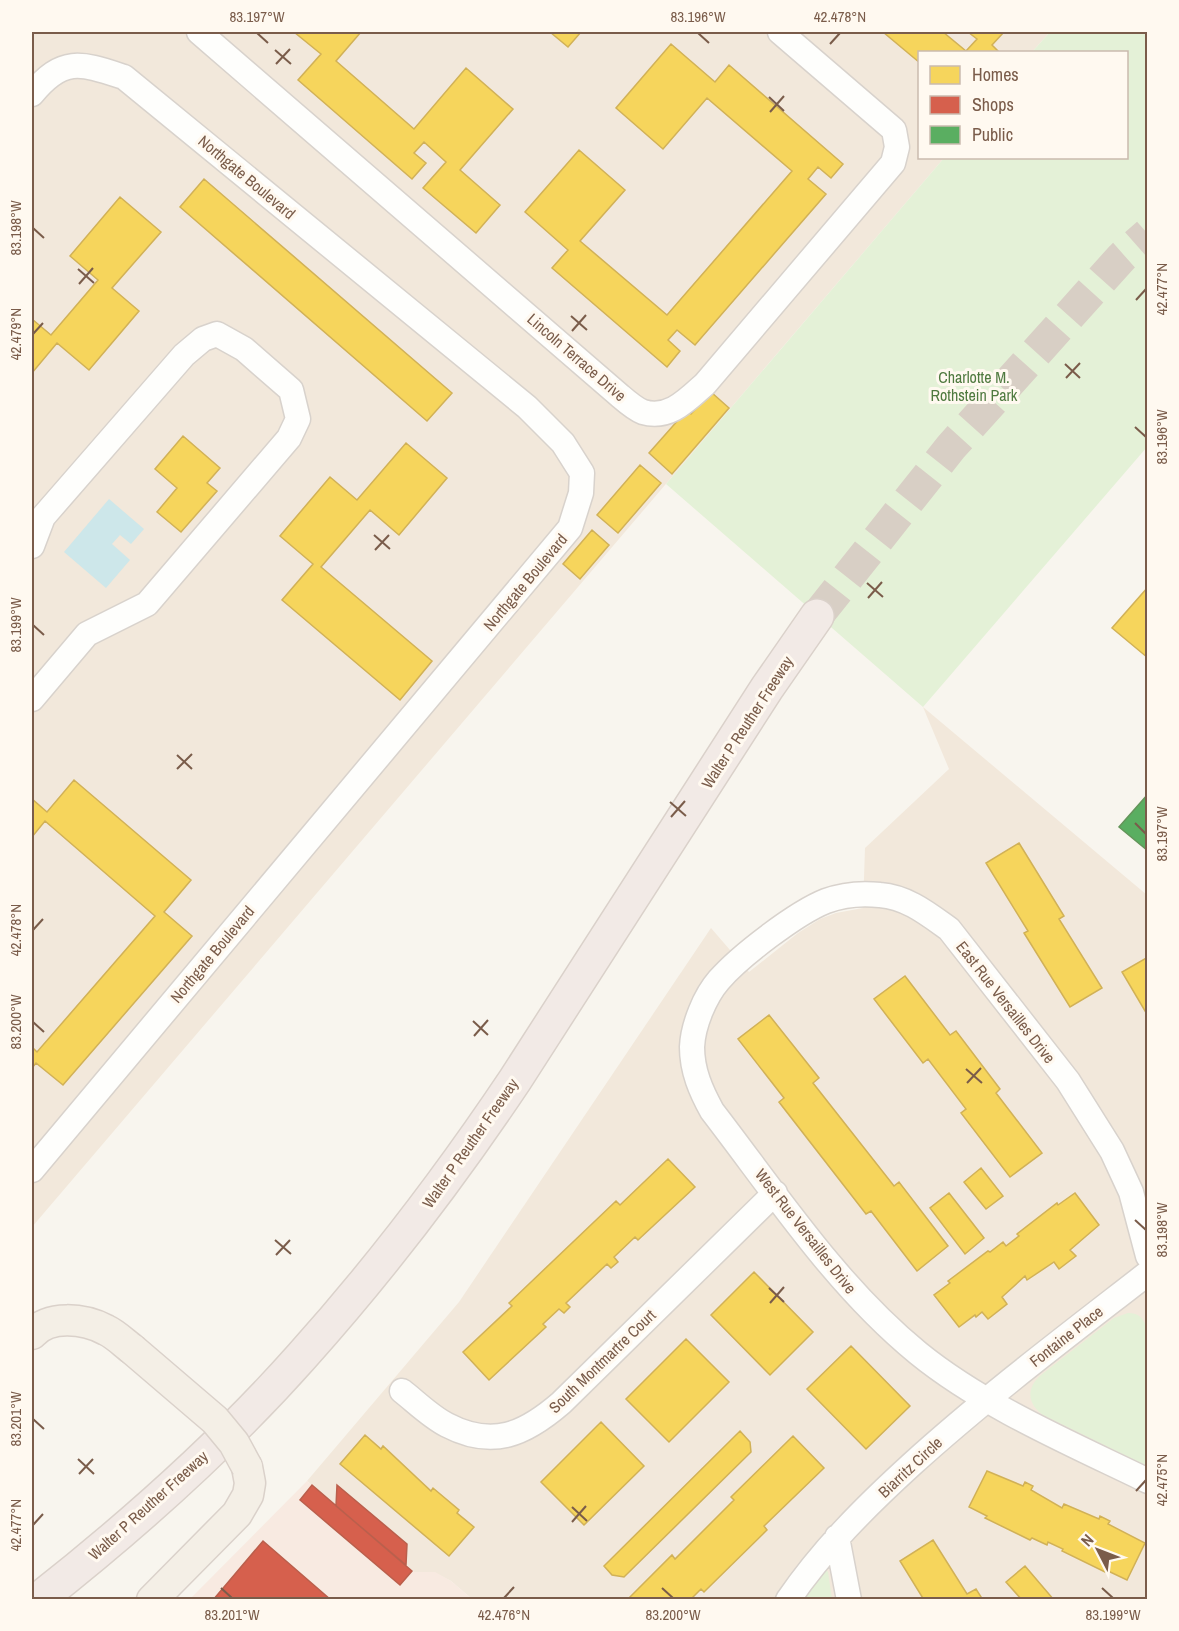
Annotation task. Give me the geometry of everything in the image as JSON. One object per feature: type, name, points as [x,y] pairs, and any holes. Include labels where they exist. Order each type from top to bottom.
[{"type":"highway","name":"Walter P Reuther Freeway","points":[[38,1599],[155,1502],[230,1431],[301,1357],[390,1252],[492,1115],[767,688],[818,616]]},
{"type":"main road","points":[[32,1334],[40,1325],[58,1321],[77,1321],[106,1330],[132,1349],[215,1420],[234,1443],[247,1467],[250,1484],[248,1495],[237,1514],[152,1599]]},
{"type":"street","name":"Lincoln Terrace Drive","points":[[206,34],[619,395],[641,411],[659,414],[682,405],[705,384],[893,163],[897,147],[894,130],[780,32]]},
{"type":"street","name":"Northgate Boulevard","points":[[32,94],[42,81],[63,66],[92,66],[124,77],[527,407],[563,443],[582,473],[581,493],[570,528],[32,1170]]},
{"type":"street","points":[[32,546],[43,517],[184,354],[203,339],[217,334],[244,349],[291,390],[298,418],[290,438],[147,604],[87,634],[32,699]]},
{"type":"street","name":"East Rue Versailles Drive","points":[[768,938],[802,913],[827,900],[849,895],[881,895],[907,902],[949,929],[1068,1081],[1112,1151],[1131,1192],[1148,1256]]},
{"type":"street","name":"West Rue Versailles Drive","points":[[768,938],[719,980],[706,999],[692,1045],[699,1088],[712,1111],[837,1274],[865,1304],[918,1353],[985,1399],[1148,1481]]},
{"type":"street","name":"South Montmartre Court","points":[[402,1391],[445,1425],[464,1432],[492,1437],[524,1430],[542,1420],[561,1403],[775,1193]]},
{"type":"street","name":"Fontaine Place","points":[[985,1399],[1148,1274]]},
{"type":"street","name":"Biarritz Circle","points":[[788,1599],[837,1537],[888,1486],[985,1399]]},
{"type":"street","points":[[837,1537],[849,1599]]},
{"type":"shaded area","points":[[32,32],[1050,32],[1033,51],[918,51],[918,159],[943,159],[32,1227]]},
{"type":"shaded area","points":[[923,707],[1147,895],[1147,1599],[472,1599],[451,1581],[435,1573],[414,1572],[307,1481],[459,1302],[711,928],[749,972],[798,933],[820,919],[836,913],[863,908],[865,848],[949,769]]},
{"type":"shaded area","points":[[307,1481],[413,1572],[435,1572],[451,1581],[472,1599],[189,1600]]},
{"type":"green space","name":"Charlotte M. Rothstein Park","points":[[1050,32],[1147,32],[1147,447],[923,707],[666,484],[943,159],[1128,159],[1128,51],[1033,51]]},
{"type":"green space","points":[[1128,1313],[1140,1317],[1147,1328],[1147,1466],[1043,1415],[1034,1406],[1030,1395],[1033,1385],[1041,1375],[1114,1318]]},
{"type":"green space","points":[[825,1569],[828,1572],[832,1599],[801,1600]]},
{"type":"water","points":[[109,499],[144,529],[131,544],[120,535],[112,544],[130,560],[106,588],[64,552]]},
{"type":"building: Homes","points":[[294,32],[361,32],[336,61],[414,129],[466,68],[513,109],[460,170],[500,205],[476,233],[423,188],[446,162],[424,142],[414,153],[426,163],[412,179],[298,80],[321,54]]},
{"type":"building: Homes","points":[[550,32],[581,32],[568,47]]},
{"type":"building: Homes","points":[[883,32],[943,32],[966,51],[918,51],[918,61]]},
{"type":"building: Homes","points":[[968,32],[1004,32],[992,45],[998,51],[966,51],[977,39]]},
{"type":"building: Homes","points":[[671,44],[715,82],[729,65],[843,164],[831,178],[818,167],[808,179],[826,194],[695,345],[677,330],[668,340],[680,351],[667,367],[552,268],[568,250],[525,212],[579,150],[625,190],[580,241],[667,315],[792,171],[707,98],[663,149],[616,108]]},
{"type":"building: Homes","points":[[204,179],[452,393],[427,421],[180,207]]},
{"type":"building: Homes","points":[[120,197],[161,232],[112,288],[139,311],[89,370],[57,343],[32,373],[32,319],[51,335],[98,280],[70,256]]},
{"type":"building: Homes","points":[[711,392],[729,408],[672,474],[649,453],[687,410],[691,414]]},
{"type":"building: Homes","points":[[183,436],[220,468],[207,483],[217,491],[181,532],[157,512],[177,488],[155,469]]},
{"type":"building: Homes","points":[[406,443],[447,478],[399,535],[370,510],[321,567],[432,661],[400,700],[282,600],[313,564],[280,536],[330,477],[357,500]]},
{"type":"building: Homes","points":[[640,465],[661,483],[618,533],[597,515]]},
{"type":"building: Homes","points":[[592,530],[609,545],[580,579],[563,564]]},
{"type":"building: Homes","points":[[1148,587],[1148,658],[1112,628]]},
{"type":"building: Homes","points":[[74,780],[191,880],[164,912],[192,936],[63,1085],[36,1063],[32,1068],[32,1047],[37,1052],[155,916],[45,821],[32,837],[32,799],[47,812]]},
{"type":"building: Homes","points":[[1019,843],[1064,916],[1059,919],[1102,988],[1070,1007],[1024,933],[1028,931],[986,863]]},
{"type":"building: Homes","points":[[1148,957],[1148,1016],[1122,972]]},
{"type":"building: Homes","points":[[905,976],[950,1035],[956,1031],[1000,1089],[996,1093],[1042,1153],[1010,1177],[961,1113],[966,1109],[928,1059],[923,1063],[874,999]]},
{"type":"building: Homes","points":[[769,1015],[819,1078],[813,1083],[894,1186],[899,1182],[948,1246],[917,1271],[871,1211],[866,1214],[779,1102],[784,1098],[738,1039]]},
{"type":"building: Homes","points":[[668,1159],[695,1187],[638,1240],[635,1237],[614,1257],[618,1262],[611,1268],[607,1264],[566,1303],[570,1307],[564,1313],[559,1309],[543,1324],[546,1327],[489,1380],[463,1352],[512,1306],[509,1303],[616,1201],[620,1205]]},
{"type":"building: Homes","points":[[981,1168],[1003,1196],[986,1209],[964,1182]]},
{"type":"building: Homes","points":[[949,1193],[984,1238],[965,1254],[930,1208]]},
{"type":"building: Homes","points":[[1075,1193],[1099,1225],[1070,1250],[1076,1256],[1059,1269],[1054,1262],[1027,1280],[1025,1276],[1002,1297],[1007,1304],[988,1319],[982,1312],[959,1327],[934,1295],[950,1283],[948,1281],[988,1251],[990,1252],[1003,1242],[1006,1246],[1019,1236],[1017,1234],[1057,1203],[1058,1205]]},
{"type":"building: Homes","points":[[754,1272],[813,1332],[770,1375],[711,1315]]},
{"type":"building: Homes","points":[[686,1339],[729,1382],[669,1442],[626,1399]]},
{"type":"building: Homes","points":[[851,1346],[910,1406],[866,1449],[807,1389]]},
{"type":"building: Homes","points":[[601,1422],[644,1466],[584,1525],[541,1482]]},
{"type":"building: Homes","points":[[740,1431],[750,1442],[751,1452],[624,1577],[612,1575],[604,1566]]},
{"type":"building: Homes","points":[[365,1435],[381,1449],[383,1446],[431,1491],[433,1488],[459,1510],[457,1513],[474,1527],[449,1556],[340,1464]]},
{"type":"building: Homes","points":[[793,1436],[824,1468],[764,1526],[767,1530],[704,1592],[701,1589],[690,1600],[627,1600],[672,1555],[675,1559],[734,1500],[731,1497]]},
{"type":"building: Homes","points":[[987,1471],[1023,1486],[1025,1482],[1033,1486],[1031,1490],[1062,1508],[1064,1504],[1099,1519],[1100,1516],[1110,1521],[1108,1524],[1145,1543],[1127,1580],[1106,1570],[1105,1572],[1048,1542],[1047,1545],[1032,1538],[1030,1540],[985,1518],[987,1516],[969,1507]]},
{"type":"building: Homes","points":[[933,1540],[967,1594],[976,1589],[983,1600],[924,1600],[900,1561]]},
{"type":"building: Homes","points":[[1025,1566],[1054,1600],[1022,1600],[1006,1582]]},
{"type":"building: Shops","points":[[312,1485],[412,1571],[400,1585],[300,1500]]},
{"type":"building: Shops","points":[[337,1485],[407,1544],[406,1565],[336,1506]]},
{"type":"building: Shops","points":[[263,1541],[331,1600],[213,1600]]},
{"type":"building: Public","points":[[1148,794],[1148,851],[1119,827]]},
{"type":"tunnel","points":[[817,616],[951,447],[1122,257],[1148,234]]}]
